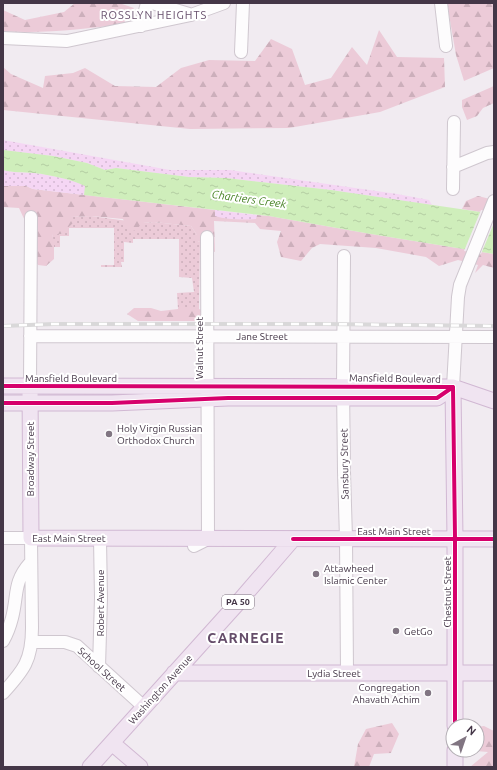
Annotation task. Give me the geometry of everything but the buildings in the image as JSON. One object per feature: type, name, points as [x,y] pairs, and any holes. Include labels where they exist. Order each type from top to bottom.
[{"type":"main road","name":"Mansfield Boulevard","points":[[3,386],[207,392],[343,392],[453,387]]},
{"type":"main road","name":"Broadway Street","points":[[30,386],[30,538]]},
{"type":"main road","points":[[453,387],[494,401]]},
{"type":"main road","name":"Chestnut Street","points":[[453,387],[455,718]]},
{"type":"main road","name":"Mansfield Boulevard","points":[[3,403],[112,403],[207,392]]},
{"type":"main road","name":"East Main Street","points":[[30,538],[494,539]]},
{"type":"main road","name":"Washington Avenue","points":[[90,767],[236,605],[293,539]]},
{"type":"main road","name":"Lydia Street","points":[[174,673],[494,673]]},
{"type":"main road","points":[[112,743],[140,767]]},
{"type":"street","points":[[141,26],[147,3]]},
{"type":"street","points":[[152,3],[191,15]]},
{"type":"street","points":[[3,38],[67,41],[191,15],[224,3]]},
{"type":"street","points":[[241,52],[242,3]]},
{"type":"street","points":[[441,3],[446,46]]},
{"type":"street","points":[[453,189],[454,122]]},
{"type":"street","points":[[453,167],[487,153],[494,152]]},
{"type":"street","name":"Chestnut Street","points":[[453,387],[455,337],[460,285],[494,201]]},
{"type":"street","name":"Broadway Street","points":[[30,386],[31,217]]},
{"type":"street","name":"Walnut Street","points":[[207,237],[208,539]]},
{"type":"street","name":"Sansbury Street","points":[[344,256],[343,392],[347,673]]},
{"type":"street","name":"Jane Street","points":[[30,336],[494,337]]},
{"type":"street","name":"East Main Street","points":[[3,538],[30,538]]},
{"type":"street","name":"Broadway Street","points":[[3,693],[25,666],[30,654],[32,642],[30,538]]},
{"type":"street","name":"Robert Avenue","points":[[99,667],[100,538]]},
{"type":"street","points":[[194,546],[208,539]]},
{"type":"street","points":[[3,641],[12,617],[16,586],[24,570],[30,563]]},
{"type":"street","name":"School Street","points":[[32,642],[65,642],[77,646],[144,707]]},
{"type":"green space","points":[[75,3],[119,3],[134,8],[123,24],[48,31],[3,31],[3,10],[25,20],[64,12]]},
{"type":"green space","points":[[447,3],[494,3],[494,68],[464,81],[456,55]]},
{"type":"green space","points":[[379,30],[397,57],[444,58],[445,87],[380,112],[289,128],[190,129],[3,110],[3,67],[11,74],[43,88],[45,76],[73,73],[85,68],[115,86],[156,87],[181,68],[209,60],[255,61],[271,39],[292,49],[305,85],[331,78],[352,47],[367,65]]},
{"type":"green space","points":[[494,86],[494,103],[483,108],[477,116],[467,120],[462,107],[462,100]]},
{"type":"green space","points":[[3,186],[26,186],[33,189],[215,210],[215,216],[255,219],[257,215],[269,216],[494,254],[494,268],[483,265],[475,273],[478,265],[458,260],[439,266],[426,257],[376,248],[320,244],[312,248],[301,261],[281,257],[277,242],[281,231],[260,229],[255,223],[214,221],[215,252],[201,241],[197,242],[197,235],[191,226],[154,222],[143,223],[134,231],[126,227],[123,219],[91,216],[71,217],[73,223],[61,234],[52,234],[54,242],[54,259],[46,266],[38,265],[34,258],[26,223],[19,208],[3,207]]},
{"type":"green space","points":[[478,196],[494,200],[494,214],[462,209],[466,201]]},
{"type":"green space","points":[[91,216],[143,223],[154,222],[191,226],[197,235],[198,242],[200,241],[199,309],[178,309],[177,293],[194,292],[192,278],[179,277],[179,239],[133,239],[133,243],[124,242],[124,262],[121,262],[122,267],[101,267],[101,265],[114,265],[114,228],[69,228],[69,236],[60,236],[60,247],[54,247],[52,234],[61,234],[71,217]]},
{"type":"green space","points":[[134,308],[151,308],[161,311],[199,309],[204,311],[205,318],[196,321],[138,321],[127,314]]},
{"type":"green space","points":[[392,723],[399,734],[391,753],[374,754],[369,767],[354,767],[358,744],[366,729]]},
{"type":"green space","points":[[485,726],[494,731],[494,767],[470,767],[481,758],[485,758],[485,754],[488,752],[485,752]]},
{"type":"sand","points":[[3,140],[170,170],[230,170],[397,194],[429,200],[432,205],[331,190],[226,178],[189,177],[116,168],[105,170],[87,163],[53,156],[3,150]]},
{"type":"sand","points":[[3,170],[47,175],[74,181],[86,186],[84,195],[33,189],[26,186],[3,186]]},
{"type":"sand","points":[[215,210],[257,215],[256,219],[230,219],[215,216]]},
{"type":"water","name":"Chartiers Creek","points":[[3,150],[53,156],[87,163],[105,170],[116,168],[189,177],[226,178],[331,190],[494,214],[494,254],[269,216],[84,195],[85,186],[67,179],[3,170]]},
{"type":"pier","points":[[481,210],[494,212],[494,223],[481,254],[464,251]]},
{"type":"railway","points":[[3,326],[54,324],[325,324],[494,326]]},
{"type":"cycle path","points":[[3,386],[453,387]]},
{"type":"cycle path","points":[[453,387],[455,718]]},
{"type":"cycle path","points":[[3,403],[112,403],[228,398],[437,398],[453,387]]},
{"type":"cycle path","points":[[293,539],[494,539]]},
{"type":"place","name":"Holy Virgin Russian Orthodox Church","points":[[109,434]]},
{"type":"place","name":"Attawheed Islamic Center","points":[[316,574]]},
{"type":"place","name":"GetGo","points":[[396,631]]},
{"type":"place","name":"Congregation Ahavath Achim","points":[[428,693]]},
{"type":"district","name":"ROSSLYN HEIGHTS","points":[[154,15]]},
{"type":"district","name":"CARNEGIE","points":[[246,638]]}]
